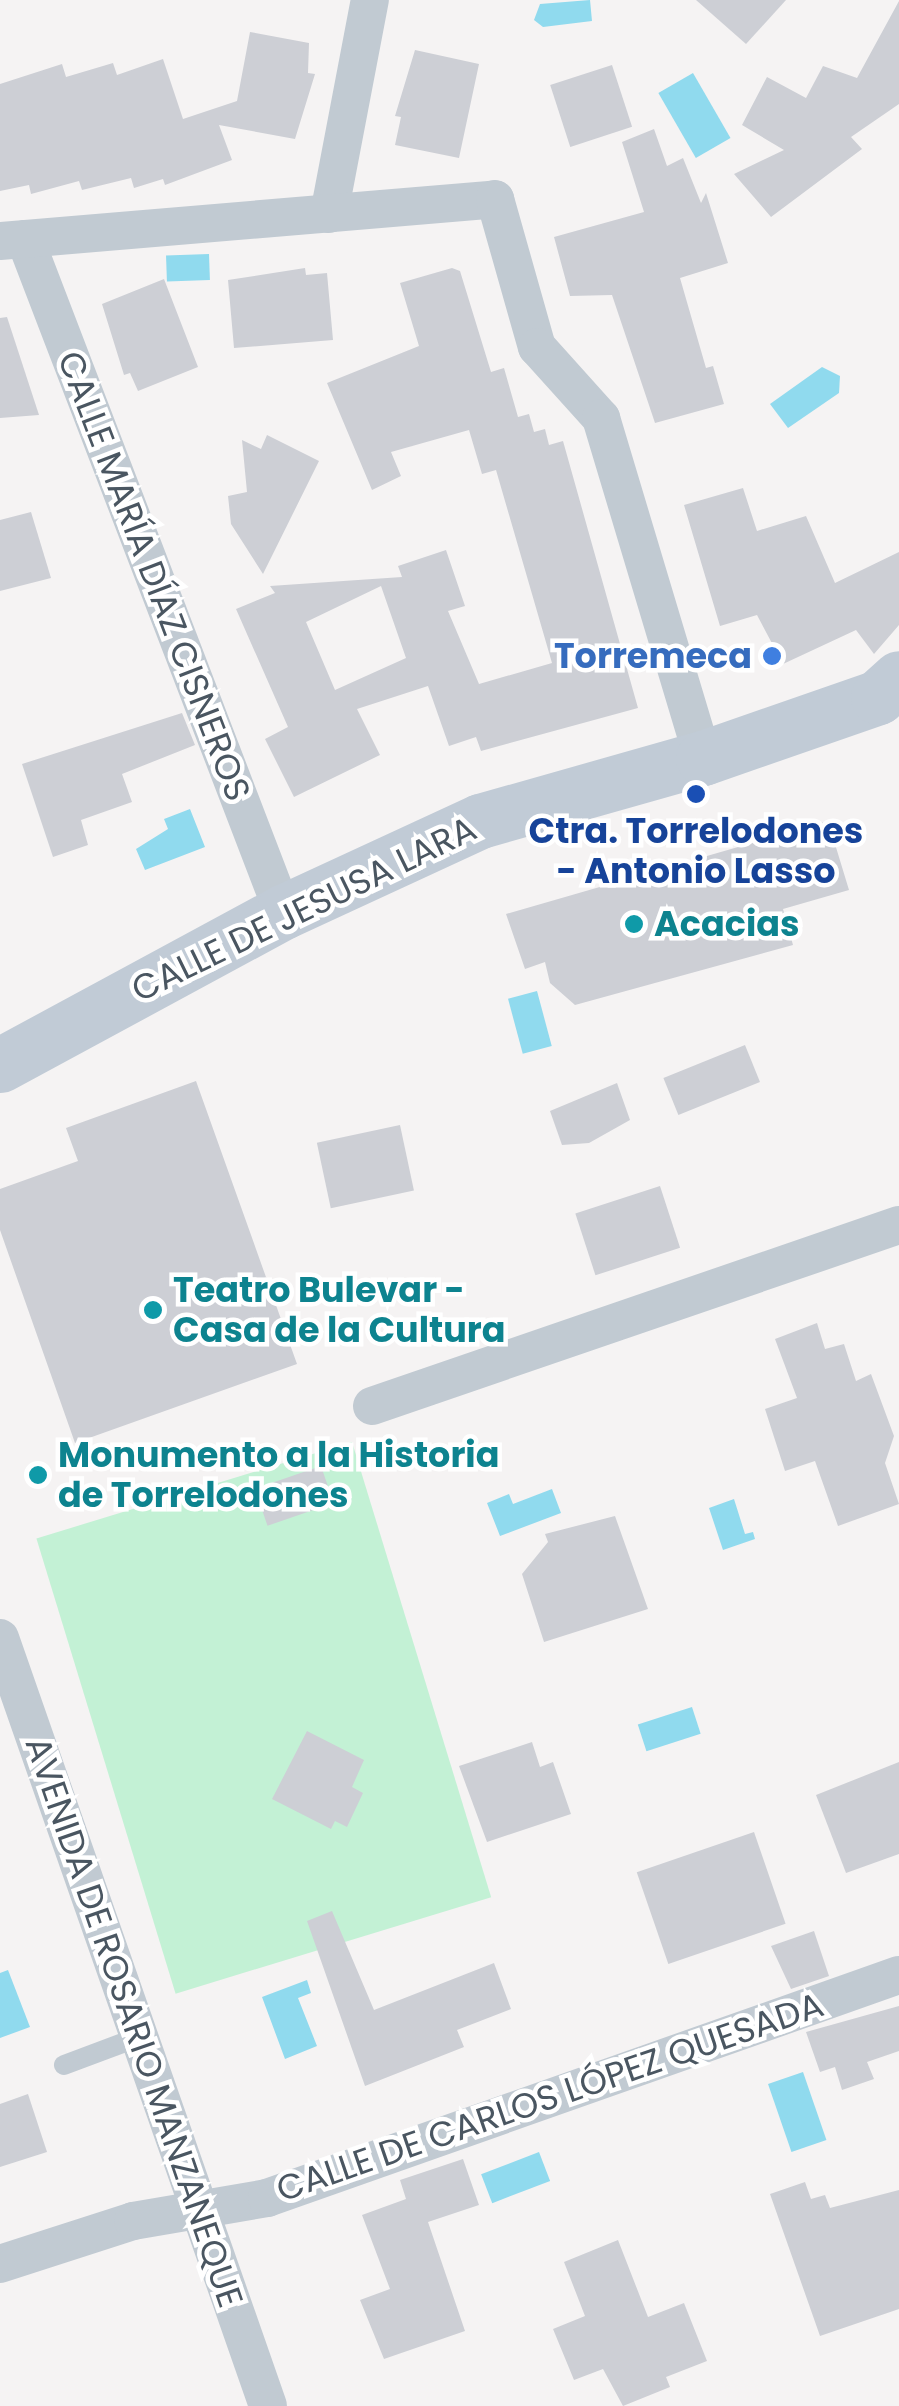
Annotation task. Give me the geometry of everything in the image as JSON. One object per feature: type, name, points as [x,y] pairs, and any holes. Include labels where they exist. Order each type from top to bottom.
[{"type":"main road","name":"CALLE DE JESUSA LARA","points":[[0,1065],[284,912],[480,821],[703,758],[878,697],[899,678]]},
{"type":"street","points":[[329,214],[370,0]]},
{"type":"street","points":[[12,240],[495,198],[537,347],[601,418],[703,758]]},
{"type":"street","name":"CALLE MARÍA DÍAZ CISNEROS","points":[[12,240],[284,912]]},
{"type":"street","points":[[372,1406],[899,1225]]},
{"type":"street","name":"AVENIDA DE ROSARIO MANZANEQUE","points":[[0,1638],[268,2406]]},
{"type":"street","name":"CALLE DE CARLOS LÓPEZ QUESADA","points":[[0,2264],[133,2221],[200,2213],[267,2198],[899,1975]]},
{"type":"lane","points":[[64,2065],[139,2037]]},
{"type":"green space","points":[[352,1442],[491,1897],[176,1994],[36,1538]]},
{"type":"water","points":[[590,0],[592,21],[543,27],[534,20],[540,4]]},
{"type":"water","points":[[693,73],[730,138],[696,158],[658,93]]},
{"type":"water","points":[[209,254],[210,280],[167,281],[166,256]]},
{"type":"water","points":[[822,367],[840,376],[839,393],[788,428],[770,404]]},
{"type":"water","points":[[190,809],[205,847],[145,870],[136,849],[168,829],[164,819]]},
{"type":"water","points":[[537,991],[552,1046],[523,1054],[508,999]]},
{"type":"water","points":[[552,1489],[561,1513],[500,1536],[487,1503],[509,1494],[513,1504]]},
{"type":"water","points":[[734,1499],[745,1534],[753,1532],[755,1539],[723,1550],[709,1508]]},
{"type":"water","points":[[692,1707],[701,1734],[646,1751],[638,1725]]},
{"type":"water","points":[[8,1970],[30,2027],[0,2038],[0,1973]]},
{"type":"water","points":[[307,1980],[311,1993],[298,1998],[317,2046],[285,2059],[262,1997]]},
{"type":"water","points":[[803,2072],[826,2140],[791,2152],[768,2084]]},
{"type":"water","points":[[539,2152],[550,2181],[492,2203],[481,2174]]},
{"type":"building","points":[[696,0],[786,0],[746,44]]},
{"type":"building","points":[[899,1],[899,104],[851,137],[862,149],[771,217],[734,174],[784,150],[742,125],[767,77],[806,98],[823,66],[857,78]]},
{"type":"building","points":[[250,32],[309,43],[308,73],[315,74],[295,139],[219,125],[232,160],[165,185],[163,179],[134,188],[131,178],[82,190],[79,181],[31,194],[29,185],[0,191],[0,84],[62,64],[66,77],[113,63],[117,75],[163,59],[183,119],[237,101]]},
{"type":"building","points":[[415,50],[479,64],[459,158],[395,145],[401,117],[395,116]]},
{"type":"building","points":[[612,65],[632,127],[570,147],[550,85]]},
{"type":"building","points":[[654,129],[667,166],[683,158],[701,203],[706,193],[728,263],[680,278],[706,368],[713,366],[724,404],[655,423],[612,295],[570,296],[554,237],[644,212],[622,142]]},
{"type":"building","points":[[305,268],[306,275],[327,273],[333,340],[234,348],[228,280]]},
{"type":"building","points":[[452,268],[460,271],[491,372],[504,368],[518,417],[529,414],[534,432],[545,429],[549,445],[563,441],[638,708],[481,751],[476,737],[449,746],[428,686],[357,709],[380,755],[294,797],[265,739],[288,727],[236,609],[275,593],[270,586],[402,577],[398,566],[446,550],[465,606],[448,611],[479,684],[552,663],[496,470],[482,474],[469,430],[391,452],[401,476],[372,490],[327,383],[419,346],[400,283]],"holes":[[[381,586],[406,658],[335,690],[306,622]]]},
{"type":"building","points":[[164,279],[198,367],[138,391],[130,373],[124,375],[102,304]]},
{"type":"building","points":[[7,317],[39,415],[0,418],[0,318]]},
{"type":"building","points":[[267,435],[319,461],[263,574],[231,524],[228,496],[247,492],[242,440],[261,449]]},
{"type":"building","points":[[743,488],[757,531],[806,516],[835,583],[899,552],[899,625],[874,654],[856,630],[783,664],[757,615],[720,626],[684,505]]},
{"type":"building","points":[[31,512],[51,578],[0,591],[0,520]]},
{"type":"building","points":[[182,713],[195,745],[122,774],[132,802],[81,820],[88,845],[53,857],[22,764]]},
{"type":"building","name":"Acacias","points":[[828,821],[849,890],[783,909],[793,945],[575,1005],[550,983],[545,962],[525,969],[506,914]]},
{"type":"building","points":[[745,1045],[760,1082],[678,1115],[663,1078]]},
{"type":"building","name":"Teatro Bulevar - Casa de la Cultura","points":[[196,1081],[297,1364],[75,1443],[0,1230],[0,1189],[78,1161],[66,1128]]},
{"type":"building","points":[[617,1083],[630,1120],[589,1143],[562,1145],[550,1111]]},
{"type":"building","points":[[400,1125],[414,1191],[331,1208],[317,1143]]},
{"type":"building","points":[[660,1186],[680,1248],[595,1275],[575,1214]]},
{"type":"building","points":[[817,1323],[825,1349],[844,1344],[856,1381],[871,1374],[894,1436],[885,1463],[899,1504],[838,1526],[815,1461],[785,1471],[765,1409],[797,1398],[775,1339]]},
{"type":"building","points":[[321,1466],[334,1503],[268,1526],[255,1489]]},
{"type":"building","points":[[615,1516],[648,1609],[544,1642],[522,1574],[548,1542],[545,1534]]},
{"type":"building","points":[[307,1731],[364,1760],[352,1787],[363,1793],[347,1827],[335,1821],[331,1829],[272,1799]]},
{"type":"building","points":[[532,1742],[540,1767],[553,1762],[571,1814],[487,1842],[459,1766]]},
{"type":"building","points":[[899,1762],[899,1854],[846,1873],[816,1795]]},
{"type":"building","points":[[754,1832],[786,1924],[668,1964],[637,1872]]},
{"type":"building","points":[[332,1911],[374,2010],[494,1963],[511,2009],[457,2030],[464,2047],[365,2086],[307,1921]]},
{"type":"building","points":[[814,1931],[829,1976],[835,1974],[791,1989],[771,1946]]},
{"type":"building","points":[[899,2006],[899,2051],[867,2062],[874,2079],[842,2090],[835,2067],[820,2072],[806,2032]]},
{"type":"building","points":[[28,2094],[47,2152],[0,2167],[0,2104]]},
{"type":"building","points":[[463,2159],[479,2205],[428,2222],[465,2331],[384,2359],[360,2300],[390,2289],[362,2215],[406,2199],[400,2180]]},
{"type":"building","points":[[805,2182],[811,2199],[825,2195],[830,2208],[899,2190],[899,2309],[820,2336],[770,2194]]},
{"type":"building","points":[[618,2240],[648,2317],[684,2303],[707,2361],[666,2377],[670,2387],[623,2406],[603,2369],[574,2380],[553,2329],[585,2316],[564,2262]]},
{"type":"place","name":"Torremeca","points":[[772,656]]},
{"type":"place","name":"Ctra. Torrelodones - Antonio Lasso","points":[[696,794]]},
{"type":"place","name":"Acacias","points":[[634,924]]},
{"type":"place","name":"Teatro Bulevar - Casa de la Cultura","points":[[153,1310]]},
{"type":"place","name":"Monumento a la Historia de Torrelodones","points":[[38,1475]]}]
